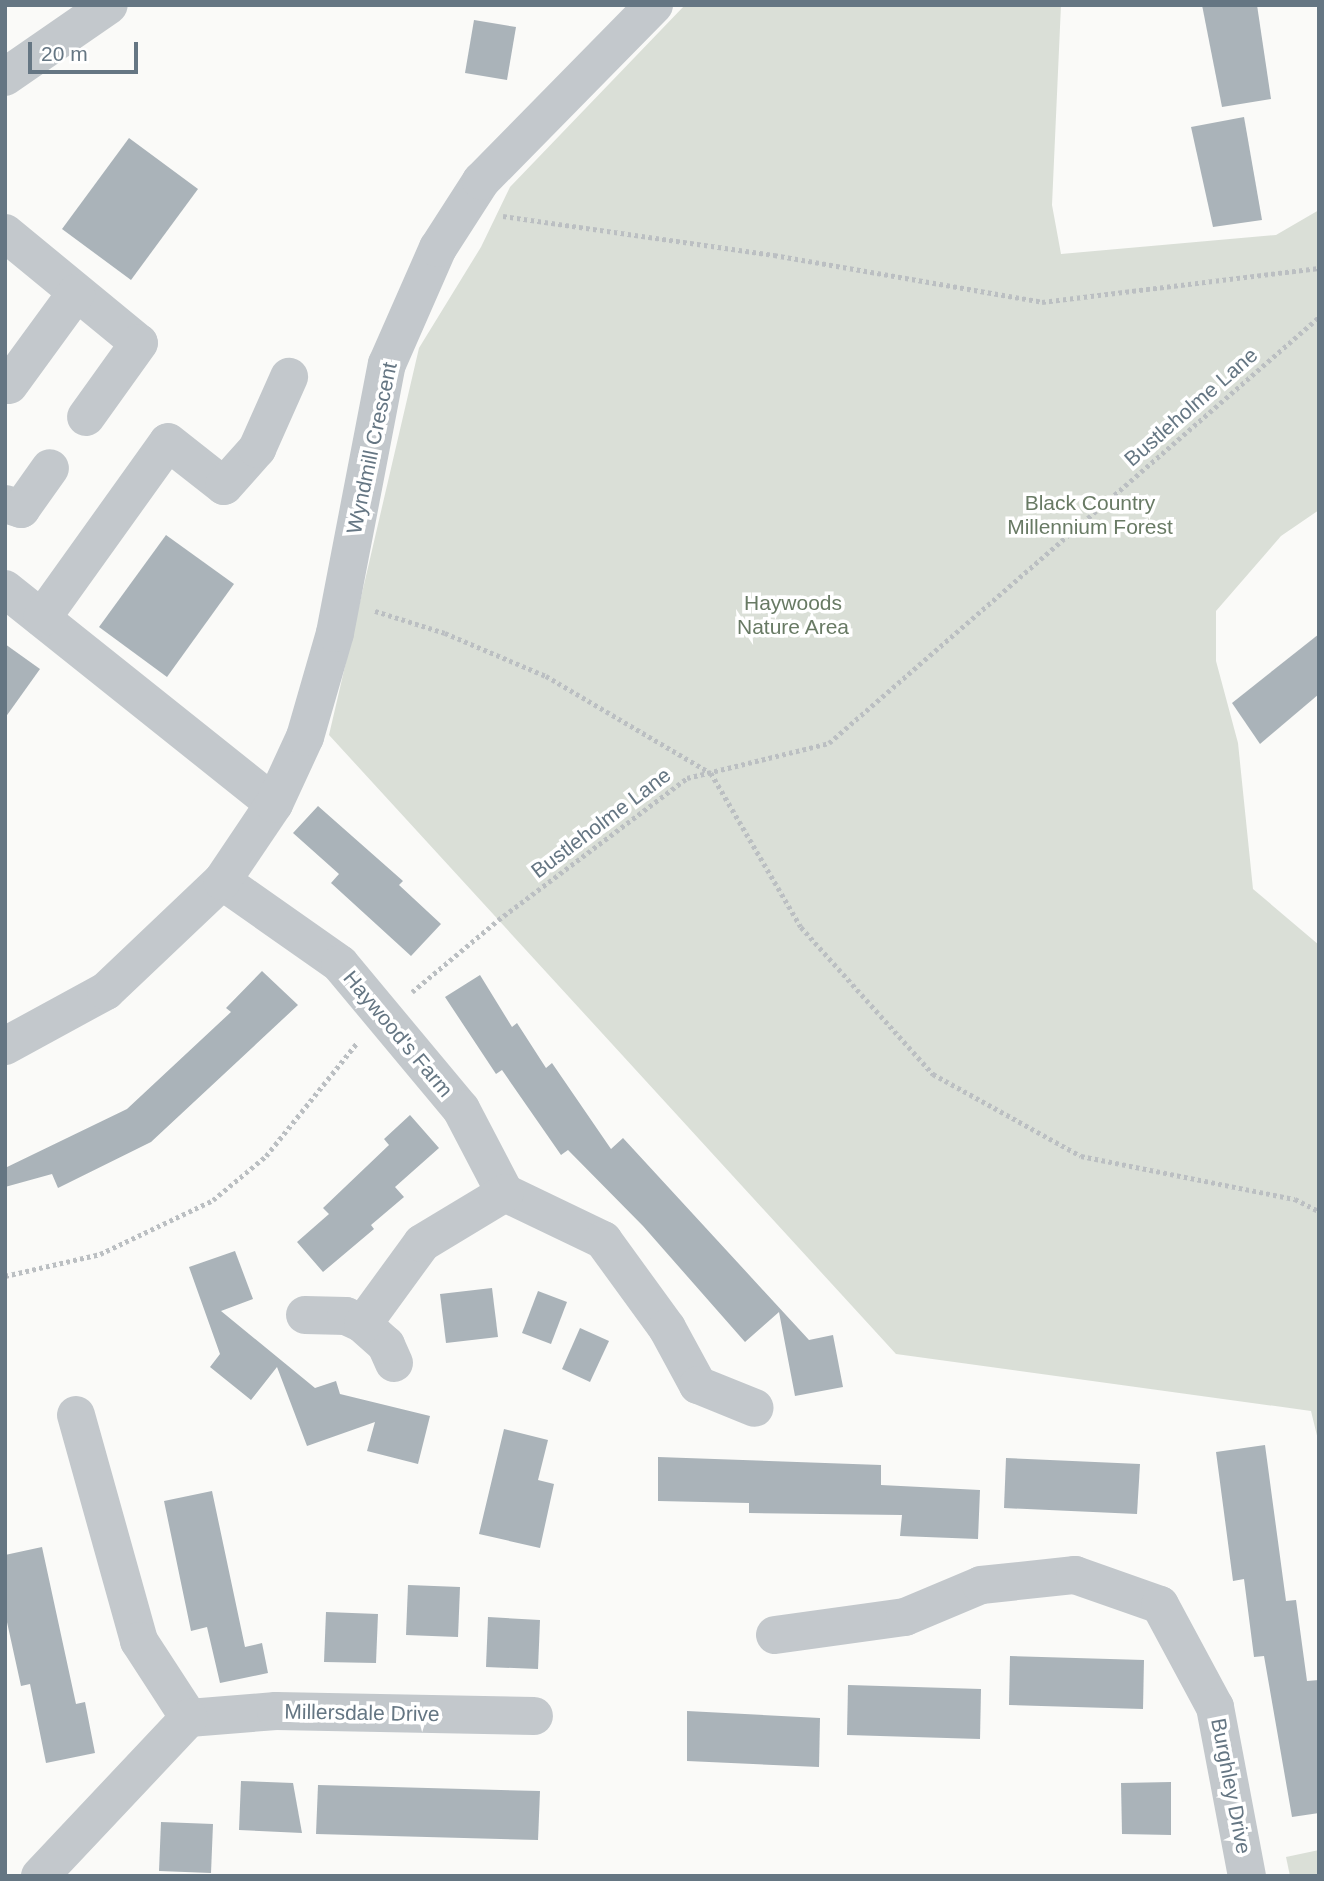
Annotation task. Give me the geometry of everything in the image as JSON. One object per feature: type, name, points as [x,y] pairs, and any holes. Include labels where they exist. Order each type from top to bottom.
[{"type":"street","name":"Wyndmill Crescent","points":[[5,1046],[106,991],[222,881],[274,804],[304,737],[341,602],[387,364],[438,248],[481,181],[654,5]]},
{"type":"street","points":[[5,77],[99,9]]},
{"type":"street","points":[[5,233],[139,343],[86,418]]},
{"type":"street","points":[[9,384],[76,293]]},
{"type":"street","points":[[42,618],[168,442],[224,486],[257,449],[289,377]]},
{"type":"street","points":[[5,504],[21,509],[50,468]]},
{"type":"street","points":[[5,589],[274,804]]},
{"type":"street","name":"Haywood's Farm","points":[[222,881],[340,964],[461,1109],[505,1194]]},
{"type":"street","points":[[363,1324],[422,1243],[505,1194],[603,1240],[667,1328],[698,1385],[755,1408]]},
{"type":"street","points":[[305,1315],[346,1316],[363,1324],[386,1345],[394,1363]]},
{"type":"street","points":[[40,1876],[189,1718],[139,1640],[76,1415]]},
{"type":"street","name":"Burghley Drive","points":[[775,1635],[905,1617],[981,1585],[1075,1575],[1160,1605],[1215,1707],[1247,1876]]},
{"type":"street","name":"Millersdale Drive","points":[[189,1718],[276,1712],[534,1716]]},
{"type":"path","points":[[461,211],[610,228],[1042,302],[1319,268]]},
{"type":"path","name":"Bustleholme Lane","points":[[5,1276],[100,1254],[213,1200],[267,1156],[341,1059],[383,1016],[498,920],[687,778],[830,743],[1319,317]]},
{"type":"path","points":[[341,602],[445,632],[545,676],[711,773],[801,927],[933,1074],[1081,1156],[1295,1199],[1319,1211]]},
{"type":"green space","name":"Haywoods Nature Area","points":[[685,5],[1061,5],[1052,205],[1061,254],[1276,235],[1319,210],[1319,510],[1281,536],[1216,611],[1216,661],[1238,743],[1253,889],[1319,945],[1319,1444],[1311,1411],[896,1354],[329,735],[419,348],[481,247],[510,187]]},
{"type":"green space","points":[[1319,1850],[1319,1876],[1290,1876],[1286,1857]]},
{"type":"building","points":[[1202,5],[1257,5],[1271,99],[1222,107]]},
{"type":"building","points":[[474,20],[516,27],[507,80],[465,73]]},
{"type":"building","points":[[1244,117],[1262,220],[1213,227],[1191,127]]},
{"type":"building","points":[[129,138],[198,189],[131,280],[62,229]]},
{"type":"building","points":[[166,535],[234,584],[167,677],[99,627]]},
{"type":"building","points":[[1319,634],[1319,694],[1260,744],[1232,703]]},
{"type":"building","points":[[5,644],[40,669],[5,718]]},
{"type":"building","points":[[318,806],[403,881],[399,885],[441,924],[411,956],[331,883],[339,874],[293,833]]},
{"type":"building","points":[[262,971],[298,1005],[151,1142],[58,1188],[52,1174],[5,1187],[5,1168],[127,1109],[231,1012],[226,1008]]},
{"type":"building","points":[[480,975],[512,1027],[517,1023],[546,1068],[552,1063],[611,1149],[623,1138],[809,1340],[833,1335],[843,1387],[795,1396],[779,1312],[745,1342],[643,1226],[568,1150],[561,1155],[502,1070],[496,1074],[445,997]]},
{"type":"building","points":[[410,1115],[439,1148],[395,1187],[404,1197],[371,1225],[374,1229],[323,1272],[297,1242],[329,1214],[323,1208],[389,1145],[384,1139]]},
{"type":"building","points":[[235,1251],[253,1299],[221,1311],[315,1388],[336,1381],[340,1394],[430,1416],[418,1464],[367,1451],[375,1422],[307,1446],[277,1367],[251,1400],[210,1367],[220,1354],[189,1267]]},
{"type":"building","points":[[492,1288],[498,1337],[446,1343],[440,1294]]},
{"type":"building","points":[[538,1291],[567,1302],[551,1344],[522,1333]]},
{"type":"building","points":[[580,1328],[609,1341],[590,1382],[562,1369]]},
{"type":"building","points":[[504,1429],[548,1440],[538,1480],[554,1484],[540,1548],[479,1534]]},
{"type":"building","points":[[1265,1445],[1286,1601],[1296,1600],[1307,1681],[1319,1680],[1319,1813],[1292,1817],[1264,1656],[1254,1657],[1244,1579],[1233,1581],[1216,1452]]},
{"type":"building","points":[[658,1457],[881,1465],[881,1485],[980,1490],[978,1539],[900,1536],[902,1515],[749,1513],[749,1503],[658,1501]]},
{"type":"building","points":[[1006,1458],[1140,1464],[1137,1514],[1004,1508]]},
{"type":"building","points":[[212,1491],[245,1647],[262,1643],[268,1673],[220,1683],[207,1627],[191,1631],[164,1501]]},
{"type":"building","points":[[42,1547],[76,1704],[85,1702],[95,1753],[46,1763],[30,1684],[21,1686],[5,1613],[5,1555]]},
{"type":"building","points":[[408,1585],[460,1587],[458,1637],[406,1635]]},
{"type":"building","points":[[326,1612],[378,1614],[376,1663],[324,1662]]},
{"type":"building","points":[[488,1617],[540,1620],[538,1669],[486,1667]]},
{"type":"building","points":[[1010,1656],[1144,1660],[1143,1709],[1009,1705]]},
{"type":"building","points":[[848,1685],[981,1689],[980,1739],[847,1735]]},
{"type":"building","points":[[687,1711],[820,1718],[819,1767],[687,1761]]},
{"type":"building","points":[[241,1781],[293,1783],[302,1833],[239,1830]]},
{"type":"building","points":[[1171,1782],[1171,1835],[1122,1834],[1121,1783]]},
{"type":"building","points":[[318,1785],[540,1791],[538,1840],[316,1834]]},
{"type":"building","points":[[161,1822],[213,1824],[211,1873],[159,1871]]},
{"type":"park label","name":"Black Country Millennium Forest","points":[[1090,515]]}]
